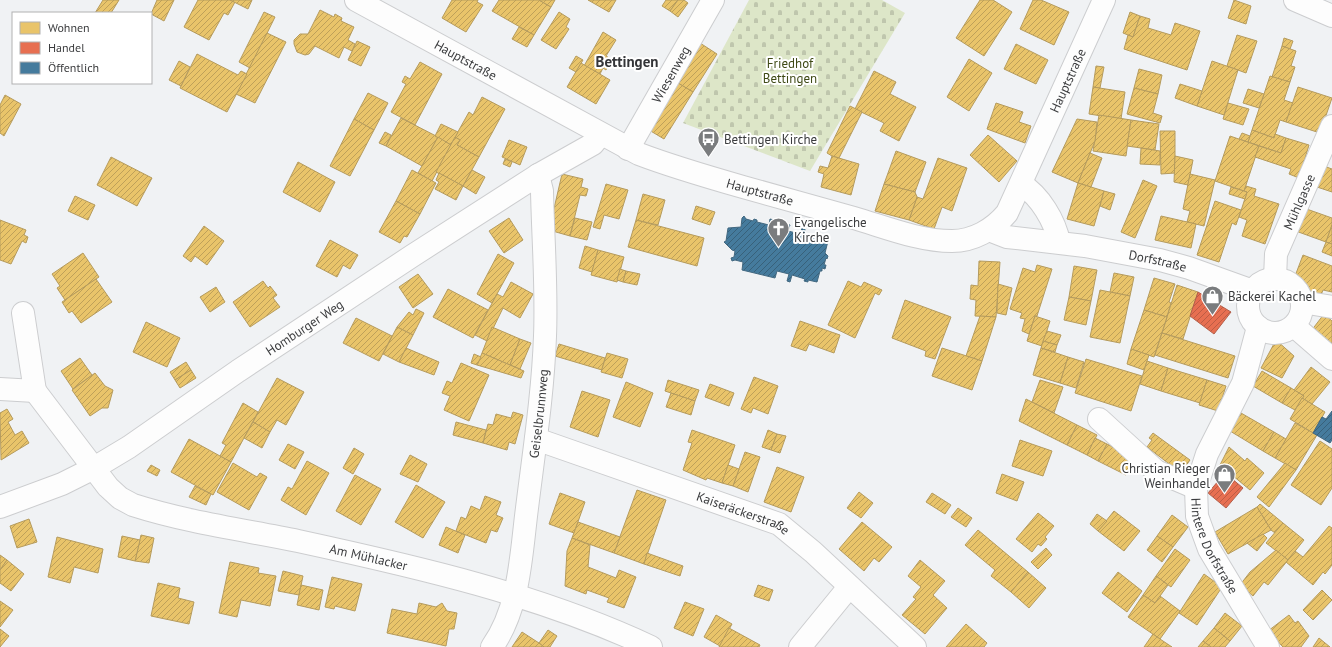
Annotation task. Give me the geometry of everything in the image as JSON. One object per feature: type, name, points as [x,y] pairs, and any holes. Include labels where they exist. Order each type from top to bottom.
[{"type":"street","name":"Wiesenweg","points":[[628,149],[713,0]]},
{"type":"street","name":"Hauptstraße","points":[[359,1],[628,149],[696,173],[926,238],[960,240],[976,236],[989,230],[1007,213],[1104,0]]},
{"type":"street","points":[[1295,0],[1332,16]]},
{"type":"street","name":"Mühlgasse","points":[[1275,279],[1276,254],[1332,126]]},
{"type":"street","name":"Homburger Weg","points":[[0,507],[40,493],[94,468],[129,447],[261,356],[538,175],[593,144],[601,134]]},
{"type":"street","name":"Geiselbrunnweg","points":[[492,647],[502,630],[514,595],[521,560],[536,439],[545,336],[542,191],[538,175]]},
{"type":"street","points":[[1021,184],[1031,191],[1039,200],[1055,229],[1059,242]]},
{"type":"street","name":"Dorfstraße","points":[[989,230],[1007,237],[1059,242],[1160,260],[1189,268],[1252,291]]},
{"type":"street","points":[[1275,279],[1287,282],[1297,290],[1302,302],[1301,316],[1294,326],[1282,332],[1269,333],[1258,327],[1250,316],[1248,304],[1252,291],[1262,283],[1275,279]]},
{"type":"street","points":[[1302,302],[1332,307]]},
{"type":"street","points":[[0,389],[35,391],[23,313]]},
{"type":"street","points":[[1294,326],[1332,359]]},
{"type":"street","name":"Hintere Dorfstraße","points":[[1258,327],[1243,383],[1207,454],[1196,488],[1197,516],[1209,549],[1268,647]]},
{"type":"street","name":"Am Mühlacker","points":[[35,391],[108,487],[120,498],[140,507],[324,547],[478,584],[579,617],[651,647]]},
{"type":"street","points":[[1099,419],[1156,471],[1196,488]]},
{"type":"street","name":"Kaiseräckerstraße","points":[[536,439],[779,524],[915,647]]},
{"type":"street","points":[[800,647],[849,587]]},
{"type":"green space","name":"Friedhof Bettingen","points":[[749,0],[882,0],[905,13],[810,171],[683,123]]},
{"type":"building: Wohnen","points":[[103,0],[119,0],[112,12],[96,12]]},
{"type":"building: Wohnen","points":[[157,0],[174,0],[164,21],[152,15]]},
{"type":"building: Wohnen","points":[[198,0],[230,0],[235,2],[228,15],[224,13],[209,40],[184,27]]},
{"type":"building: Wohnen","points":[[230,0],[252,0],[248,9]]},
{"type":"building: Wohnen","points":[[452,0],[478,0],[477,2],[483,5],[466,32],[442,18]]},
{"type":"building: Wohnen","points":[[499,0],[539,0],[551,7],[534,35],[492,11]]},
{"type":"building: Wohnen","points":[[539,0],[555,0],[551,7]]},
{"type":"building: Wohnen","points":[[588,0],[616,0],[609,12]]},
{"type":"building: Wohnen","points":[[666,0],[678,0],[670,11],[662,6]]},
{"type":"building: Wohnen","points":[[678,0],[684,0],[688,3],[678,17],[670,11]]},
{"type":"building: Wohnen","points":[[980,0],[993,0],[1012,12],[984,56],[956,38]]},
{"type":"building: Wohnen","points":[[1033,0],[1041,0],[1069,12],[1054,45],[1020,29]]},
{"type":"building: Wohnen","points":[[1234,0],[1251,6],[1246,24],[1228,18]]},
{"type":"building: Wohnen","points":[[320,10],[334,17],[335,14],[342,18],[341,21],[354,27],[348,40],[355,44],[352,51],[344,47],[339,58],[315,46],[309,54],[305,55],[297,52],[294,40],[300,34],[308,34]]},
{"type":"building: Wohnen","points":[[264,12],[275,17],[250,68],[239,62]]},
{"type":"building: Wohnen","points":[[559,12],[570,19],[566,27],[569,29],[556,49],[541,40]]},
{"type":"building: Wohnen","points":[[1130,12],[1140,16],[1133,37],[1123,33]]},
{"type":"building: Wohnen","points":[[1140,16],[1150,19],[1148,28],[1171,35],[1175,23],[1200,31],[1187,70],[1124,49],[1128,35],[1133,37]]},
{"type":"building: Wohnen","points":[[519,27],[534,35],[527,47],[512,39]]},
{"type":"building: Wohnen","points":[[603,32],[616,40],[606,56],[611,59],[606,70],[603,68],[600,74],[584,66]]},
{"type":"building: Wohnen","points":[[267,33],[286,42],[255,103],[236,94]]},
{"type":"building: Wohnen","points":[[1237,35],[1257,41],[1246,73],[1227,66]]},
{"type":"building: Wohnen","points":[[1284,38],[1293,41],[1290,49],[1282,46]]},
{"type":"building: Wohnen","points":[[357,41],[370,47],[361,66],[348,60]]},
{"type":"building: Wohnen","points":[[700,43],[717,54],[693,92],[676,82]]},
{"type":"building: Wohnen","points":[[1016,44],[1048,60],[1036,84],[1004,69]]},
{"type":"building: Wohnen","points":[[1282,46],[1296,51],[1291,66],[1295,67],[1290,82],[1272,77]]},
{"type":"building: Wohnen","points":[[197,54],[238,75],[241,71],[247,74],[227,112],[180,88]]},
{"type":"building: Wohnen","points":[[576,56],[583,60],[576,72],[569,68]]},
{"type":"building: Wohnen","points":[[969,59],[992,73],[969,111],[947,97]]},
{"type":"building: Wohnen","points":[[179,61],[190,67],[181,86],[169,80]]},
{"type":"building: Wohnen","points":[[1212,61],[1238,70],[1224,115],[1197,106]]},
{"type":"building: Wohnen","points":[[420,62],[442,74],[415,125],[391,112],[406,84],[402,82],[405,76],[410,79]]},
{"type":"building: Wohnen","points":[[581,63],[610,80],[596,104],[567,87]]},
{"type":"building: Wohnen","points":[[1096,66],[1104,67],[1100,88],[1093,87]]},
{"type":"building: Wohnen","points":[[1139,69],[1162,75],[1158,94],[1134,88]]},
{"type":"building: Wohnen","points":[[874,71],[896,82],[890,94],[916,107],[899,141],[880,131],[884,123],[855,109]]},
{"type":"building: Wohnen","points":[[1270,76],[1290,82],[1284,100],[1293,103],[1286,122],[1280,120],[1274,138],[1252,130]]},
{"type":"building: Wohnen","points":[[678,83],[693,92],[664,139],[649,130]]},
{"type":"building: Wohnen","points":[[1180,84],[1202,91],[1197,106],[1175,98]]},
{"type":"building: Wohnen","points":[[1093,87],[1125,92],[1121,119],[1089,114]]},
{"type":"building: Wohnen","points":[[1298,87],[1332,98],[1320,133],[1286,122]]},
{"type":"building: Wohnen","points":[[1134,88],[1158,94],[1153,113],[1162,116],[1160,123],[1127,114]]},
{"type":"building: Wohnen","points":[[1248,89],[1264,94],[1259,108],[1243,103]]},
{"type":"building: Wohnen","points":[[368,93],[388,103],[374,130],[354,119]]},
{"type":"building: Wohnen","points":[[5,95],[21,104],[4,136],[0,133],[0,105]]},
{"type":"building: Wohnen","points":[[482,97],[505,109],[479,157],[457,145],[460,140],[455,137],[469,112],[473,115]]},
{"type":"building: Wohnen","points":[[996,103],[1023,112],[1019,122],[1031,126],[1025,143],[987,129]]},
{"type":"building: Wohnen","points":[[1228,103],[1249,109],[1243,125],[1223,119]]},
{"type":"building: Wohnen","points":[[850,106],[862,112],[839,158],[827,153]]},
{"type":"building: Wohnen","points":[[1099,115],[1131,120],[1126,156],[1093,151]]},
{"type":"building: Wohnen","points":[[401,118],[438,137],[422,166],[386,146]]},
{"type":"building: Wohnen","points":[[354,119],[374,130],[350,176],[330,166]]},
{"type":"building: Wohnen","points":[[1077,119],[1097,122],[1095,141],[1078,183],[1052,172]]},
{"type":"building: Wohnen","points":[[1131,120],[1159,124],[1155,150],[1127,146]]},
{"type":"building: Wohnen","points":[[441,124],[458,132],[451,145],[435,136]]},
{"type":"building: Wohnen","points":[[1252,130],[1274,138],[1275,134],[1286,138],[1281,153],[1248,142]]},
{"type":"building: Wohnen","points":[[1160,131],[1175,131],[1175,173],[1161,174]]},
{"type":"building: Wohnen","points":[[385,132],[391,135],[386,146],[379,143]]},
{"type":"building: Wohnen","points":[[1242,133],[1250,136],[1248,142],[1239,139]]},
{"type":"building: Wohnen","points":[[988,135],[1017,161],[999,182],[970,155]]},
{"type":"building: Wohnen","points":[[1230,136],[1259,146],[1244,191],[1215,181]]},
{"type":"building: Wohnen","points":[[438,137],[451,145],[432,181],[418,173]]},
{"type":"building: Wohnen","points":[[455,137],[460,140],[457,145],[479,157],[463,186],[436,172]]},
{"type":"building: Wohnen","points":[[1286,138],[1309,145],[1299,178],[1289,174],[1291,169],[1255,157],[1259,146],[1281,153]]},
{"type":"building: Wohnen","points":[[509,140],[527,147],[520,165],[502,157]]},
{"type":"building: Wohnen","points":[[1141,148],[1160,151],[1160,165],[1140,164]]},
{"type":"building: Wohnen","points":[[896,151],[926,162],[915,192],[884,184]]},
{"type":"building: Wohnen","points":[[1090,153],[1102,158],[1091,187],[1078,183]]},
{"type":"building: Wohnen","points":[[832,156],[859,164],[851,195],[821,187],[824,174],[818,172],[820,166],[828,168]]},
{"type":"building: Wohnen","points":[[1175,156],[1193,160],[1188,185],[1174,182]]},
{"type":"building: Wohnen","points":[[111,157],[152,178],[137,206],[97,185]]},
{"type":"building: Wohnen","points":[[938,158],[967,168],[952,211],[942,207],[934,229],[909,220],[917,197],[923,199]]},
{"type":"building: Wohnen","points":[[505,159],[512,162],[510,167],[503,164]]},
{"type":"building: Wohnen","points":[[298,162],[335,182],[320,212],[283,192]]},
{"type":"building: Wohnen","points":[[1321,165],[1332,169],[1332,192],[1314,186]]},
{"type":"building: Wohnen","points":[[412,170],[436,183],[420,214],[396,201]]},
{"type":"building: Wohnen","points":[[472,170],[485,177],[476,194],[463,186]]},
{"type":"building: Wohnen","points":[[439,173],[463,186],[456,200],[435,189],[439,182],[436,180]]},
{"type":"building: Wohnen","points":[[562,174],[583,179],[581,187],[588,189],[586,196],[580,195],[570,236],[549,230]]},
{"type":"building: Wohnen","points":[[1190,174],[1215,180],[1204,226],[1187,222],[1190,211],[1183,209]]},
{"type":"building: Wohnen","points":[[1143,180],[1157,186],[1135,238],[1121,232]]},
{"type":"building: Wohnen","points":[[1078,183],[1104,191],[1094,226],[1067,219]]},
{"type":"building: Wohnen","points":[[606,184],[628,190],[619,219],[604,215],[600,229],[593,227]]},
{"type":"building: Wohnen","points":[[884,184],[915,192],[917,197],[909,220],[875,211]]},
{"type":"building: Wohnen","points":[[1246,186],[1256,189],[1254,196],[1279,204],[1265,244],[1242,236],[1247,220],[1239,217],[1247,192],[1244,191]]},
{"type":"building: Wohnen","points":[[1231,187],[1247,192],[1245,199],[1229,194]]},
{"type":"building: Wohnen","points":[[1104,191],[1115,194],[1110,210],[1100,206]]},
{"type":"building: Wohnen","points":[[643,194],[665,200],[658,225],[636,220]]},
{"type":"building: Wohnen","points":[[75,196],[95,205],[88,220],[68,211]]},
{"type":"building: Wohnen","points":[[396,201],[420,214],[407,237],[404,236],[400,243],[379,232]]},
{"type":"building: Wohnen","points":[[1215,201],[1241,210],[1236,225],[1232,223],[1219,262],[1197,255]]},
{"type":"building: Wohnen","points":[[696,206],[715,212],[710,225],[692,219]]},
{"type":"building: Wohnen","points":[[1301,207],[1332,218],[1332,225],[1326,242],[1293,230]]},
{"type":"building: Wohnen","points":[[1161,216],[1196,224],[1191,248],[1155,240]]},
{"type":"building: Wohnen","points":[[509,218],[523,240],[504,253],[489,231]]},
{"type":"building: Wohnen","points":[[575,218],[592,222],[587,240],[570,236]]},
{"type":"building: Wohnen","points":[[0,220],[26,230],[24,235],[28,237],[26,243],[22,241],[11,264],[0,260]]},
{"type":"building: Wohnen","points":[[636,220],[704,238],[697,266],[628,247]]},
{"type":"building: Wohnen","points":[[1332,225],[1332,244],[1326,242]]},
{"type":"building: Wohnen","points":[[204,226],[224,241],[207,265],[195,256],[191,262],[183,256]]},
{"type":"building: Wohnen","points":[[330,240],[358,255],[350,269],[343,265],[337,277],[316,266]]},
{"type":"building: Wohnen","points":[[1326,242],[1332,244],[1332,256],[1322,252]]},
{"type":"building: Wohnen","points":[[585,246],[598,250],[592,272],[579,268]]},
{"type":"building: Wohnen","points":[[598,250],[624,257],[617,282],[591,275]]},
{"type":"building: Wohnen","points":[[83,253],[99,277],[65,300],[57,288],[60,286],[52,274]]},
{"type":"building: Wohnen","points":[[498,254],[514,263],[492,303],[477,294]]},
{"type":"building: Wohnen","points":[[1303,255],[1332,266],[1332,292],[1323,290],[1321,295],[1292,284]]},
{"type":"building: Wohnen","points":[[979,261],[1000,262],[996,317],[975,316],[976,300],[970,299],[971,285],[978,286]]},
{"type":"building: Wohnen","points":[[1037,265],[1052,269],[1037,316],[1035,316],[1029,334],[1022,331],[1025,319],[1020,318],[1022,313],[1010,309],[1023,268],[1035,272]]},
{"type":"building: Wohnen","points":[[1074,266],[1097,270],[1091,301],[1069,297]]},
{"type":"building: Wohnen","points":[[620,269],[626,271],[623,282],[617,280]]},
{"type":"building: Wohnen","points":[[626,271],[640,274],[637,285],[623,282]]},
{"type":"building: Wohnen","points":[[1114,273],[1134,277],[1130,296],[1110,292]]},
{"type":"building: Wohnen","points":[[418,274],[433,294],[413,308],[399,287]]},
{"type":"building: Wohnen","points":[[1154,278],[1175,284],[1169,302],[1171,303],[1167,317],[1144,310]]},
{"type":"building: Wohnen","points":[[96,279],[112,302],[81,323],[72,311],[69,313],[62,302]]},
{"type":"building: Wohnen","points":[[263,281],[268,288],[270,286],[277,295],[273,298],[280,307],[250,327],[233,302]]},
{"type":"building: Wohnen","points":[[848,281],[861,287],[864,282],[882,290],[879,295],[875,293],[855,338],[828,325]]},
{"type":"building: Wohnen","points":[[511,282],[533,294],[520,318],[503,308],[487,341],[475,335],[497,294],[503,297]]},
{"type":"building: Wohnen","points":[[998,284],[1012,288],[1006,315],[997,313]]},
{"type":"building: Wohnen","points":[[1177,285],[1198,292],[1183,339],[1162,333]]},
{"type":"building: Wohnen","points":[[216,287],[225,302],[210,312],[200,297]]},
{"type":"building: Wohnen","points":[[448,289],[488,310],[473,338],[433,317]]},
{"type":"building: Wohnen","points":[[1100,290],[1130,296],[1120,343],[1090,337]]},
{"type":"building: Wohnen","points":[[1069,297],[1091,301],[1086,325],[1064,320]]},
{"type":"building: Wohnen","points":[[905,300],[951,317],[935,359],[925,356],[926,351],[892,338]]},
{"type":"building: Wohnen","points":[[416,309],[424,313],[413,335],[397,327],[409,312],[413,315]]},
{"type":"building: Wohnen","points":[[1144,310],[1167,317],[1154,357],[1131,349]]},
{"type":"building: Wohnen","points":[[1324,314],[1332,321],[1332,354],[1308,335]]},
{"type":"building: Wohnen","points":[[980,316],[996,317],[982,361],[966,356]]},
{"type":"building: Wohnen","points":[[1035,316],[1050,321],[1042,346],[1027,341]]},
{"type":"building: Wohnen","points":[[356,318],[392,336],[379,361],[343,343]]},
{"type":"building: Wohnen","points":[[800,321],[840,335],[834,353],[809,344],[806,351],[791,346]]},
{"type":"building: Wohnen","points":[[146,322],[180,338],[167,367],[133,352]]},
{"type":"building: Wohnen","points":[[397,327],[413,335],[399,362],[383,354]]},
{"type":"building: Wohnen","points":[[492,327],[520,339],[510,365],[482,353]]},
{"type":"building: Wohnen","points":[[1047,331],[1061,335],[1057,345],[1043,341]]},
{"type":"building: Wohnen","points":[[1162,333],[1235,356],[1228,378],[1155,355]]},
{"type":"building: Wohnen","points":[[520,339],[531,343],[520,369],[510,365]]},
{"type":"building: Wohnen","points":[[1276,340],[1294,356],[1282,378],[1261,368]]},
{"type":"building: Wohnen","points":[[1043,341],[1057,345],[1055,352],[1041,348]]},
{"type":"building: Wohnen","points":[[559,344],[605,358],[602,370],[555,356]]},
{"type":"building: Wohnen","points":[[406,348],[439,362],[434,375],[399,362]]},
{"type":"building: Wohnen","points":[[942,348],[982,361],[972,390],[932,376]]},
{"type":"building: Wohnen","points":[[1041,348],[1068,357],[1060,383],[1033,375]]},
{"type":"building: Wohnen","points":[[1131,349],[1149,355],[1144,370],[1127,364]]},
{"type":"building: Wohnen","points":[[482,353],[524,371],[521,378],[477,365]]},
{"type":"building: Wohnen","points":[[607,353],[628,359],[622,378],[601,372]]},
{"type":"building: Wohnen","points":[[474,354],[481,357],[477,365],[471,363]]},
{"type":"building: Wohnen","points":[[1068,357],[1084,362],[1076,388],[1060,383]]},
{"type":"building: Wohnen","points":[[80,358],[92,375],[73,389],[61,371]]},
{"type":"building: Wohnen","points":[[1086,359],[1142,376],[1131,411],[1075,393]]},
{"type":"building: Wohnen","points":[[1147,361],[1168,368],[1161,391],[1140,384]]},
{"type":"building: Wohnen","points":[[186,362],[191,370],[175,380],[170,372]]},
{"type":"building: Wohnen","points":[[461,363],[489,375],[469,421],[444,410],[450,396],[442,393],[447,381],[452,383]]},
{"type":"building: Wohnen","points":[[1311,367],[1330,382],[1312,404],[1302,398],[1304,396],[1294,390]]},
{"type":"building: Wohnen","points":[[1168,368],[1207,380],[1200,403],[1161,391]]},
{"type":"building: Wohnen","points":[[191,370],[196,378],[180,388],[175,380]]},
{"type":"building: Wohnen","points":[[1262,371],[1291,388],[1282,403],[1253,386]]},
{"type":"building: Wohnen","points":[[95,373],[105,386],[113,390],[108,408],[102,408],[90,416],[72,390]]},
{"type":"building: Wohnen","points":[[754,377],[778,386],[768,414],[753,408],[751,413],[741,409]]},
{"type":"building: Wohnen","points":[[277,378],[304,392],[286,425],[277,420],[270,432],[253,422]]},
{"type":"building: Wohnen","points":[[668,380],[699,390],[695,401],[665,391]]},
{"type":"building: Wohnen","points":[[1040,380],[1063,387],[1054,413],[1032,402]]},
{"type":"building: Wohnen","points":[[1207,380],[1226,386],[1218,411],[1199,405]]},
{"type":"building: Wohnen","points":[[626,382],[653,393],[640,427],[613,417]]},
{"type":"building: Wohnen","points":[[710,384],[734,393],[729,406],[705,397]]},
{"type":"building: Wohnen","points":[[1291,388],[1304,396],[1295,410],[1282,403]]},
{"type":"building: Wohnen","points":[[582,391],[610,400],[598,437],[570,427]]},
{"type":"building: Wohnen","points":[[671,393],[695,401],[691,415],[666,407]]},
{"type":"building: Wohnen","points":[[1302,398],[1325,412],[1313,433],[1290,419]]},
{"type":"building: Wohnen","points":[[1026,399],[1077,425],[1067,445],[1019,421]]},
{"type":"building: Wohnen","points":[[243,403],[258,412],[231,462],[220,456],[226,445],[222,443]]},
{"type":"building: Wohnen","points":[[7,409],[13,419],[8,422],[15,435],[22,431],[29,443],[1,460],[0,413]]},
{"type":"building: Wohnen","points":[[513,412],[523,415],[515,444],[509,442],[507,450],[483,443],[488,424],[493,425],[496,414],[511,418]]},
{"type":"building: Wohnen","points":[[1241,413],[1274,432],[1263,451],[1230,431]]},
{"type":"building: Wohnen","points":[[253,422],[270,432],[262,448],[244,438]]},
{"type":"building: Wohnen","points":[[456,422],[486,430],[483,443],[453,435]]},
{"type":"building: Wohnen","points":[[1295,423],[1317,435],[1296,470],[1275,458]]},
{"type":"building: Wohnen","points":[[1077,425],[1097,435],[1087,455],[1067,445]]},
{"type":"building: Wohnen","points":[[692,430],[735,445],[722,483],[707,478],[706,480],[683,470],[692,443],[688,442]]},
{"type":"building: Wohnen","points":[[768,430],[777,434],[771,450],[762,447]]},
{"type":"building: Wohnen","points":[[1274,432],[1286,439],[1275,458],[1263,451]]},
{"type":"building: Wohnen","points":[[1153,433],[1190,460],[1181,473],[1147,447],[1152,440],[1149,438]]},
{"type":"building: Wohnen","points":[[777,434],[786,436],[780,453],[771,450]]},
{"type":"building: Wohnen","points":[[1095,438],[1107,444],[1098,461],[1087,455]]},
{"type":"building: Wohnen","points":[[189,439],[231,462],[213,495],[171,472]]},
{"type":"building: Wohnen","points":[[1020,440],[1052,451],[1043,476],[1012,466]]},
{"type":"building: Wohnen","points":[[1320,441],[1332,449],[1332,488],[1321,505],[1291,485]]},
{"type":"building: Wohnen","points":[[288,444],[304,452],[295,469],[279,460]]},
{"type":"building: Wohnen","points":[[1107,444],[1134,458],[1126,475],[1098,461]]},
{"type":"building: Wohnen","points":[[1229,447],[1245,461],[1247,458],[1264,473],[1250,490],[1220,465]]},
{"type":"building: Wohnen","points":[[354,448],[364,454],[353,474],[343,468]]},
{"type":"building: Wohnen","points":[[745,452],[760,457],[748,492],[733,486]]},
{"type":"building: Wohnen","points":[[410,455],[427,464],[418,482],[400,474]]},
{"type":"building: Wohnen","points":[[307,461],[329,473],[306,515],[281,500],[288,487],[292,489]]},
{"type":"building: Wohnen","points":[[233,463],[257,477],[260,473],[267,477],[249,510],[217,492]]},
{"type":"building: Wohnen","points":[[1285,463],[1296,470],[1269,507],[1257,497]]},
{"type":"building: Wohnen","points":[[151,465],[160,470],[157,476],[147,471]]},
{"type":"building: Wohnen","points":[[728,465],[739,469],[733,486],[722,483]]},
{"type":"building: Wohnen","points":[[777,467],[804,477],[791,512],[764,502]]},
{"type":"building: Wohnen","points":[[1002,474],[1024,482],[1017,501],[996,493]]},
{"type":"building: Wohnen","points":[[355,475],[381,489],[361,525],[336,511]]},
{"type":"building: Wohnen","points":[[416,485],[445,502],[423,538],[395,522]]},
{"type":"building: Wohnen","points":[[195,486],[211,494],[206,505],[189,497]]},
{"type":"building: Wohnen","points":[[637,490],[666,500],[644,564],[614,553]]},
{"type":"building: Wohnen","points":[[859,492],[873,503],[861,518],[847,508]]},
{"type":"building: Wohnen","points":[[560,493],[585,502],[574,533],[549,524]]},
{"type":"building: Wohnen","points":[[932,493],[951,505],[945,514],[926,502]]},
{"type":"building: Wohnen","points":[[485,496],[501,502],[496,515],[503,518],[497,532],[491,530],[486,543],[456,531],[461,517],[466,519],[471,506],[480,510]]},
{"type":"building: Wohnen","points":[[1260,504],[1283,523],[1275,533],[1271,530],[1257,507]]},
{"type":"building: Wohnen","points":[[1257,507],[1271,530],[1228,554],[1215,532]]},
{"type":"building: Wohnen","points":[[958,508],[972,518],[966,527],[951,517]]},
{"type":"building: Wohnen","points":[[1114,511],[1140,531],[1124,551],[1098,531]]},
{"type":"building: Wohnen","points":[[1038,513],[1054,526],[1045,537],[1047,539],[1041,546],[1038,544],[1032,552],[1016,539]]},
{"type":"building: Wohnen","points":[[1097,514],[1107,521],[1098,531],[1090,524]]},
{"type":"building: Wohnen","points":[[1172,515],[1188,527],[1173,547],[1157,536]]},
{"type":"building: Wohnen","points":[[29,519],[37,542],[17,548],[10,526]]},
{"type":"building: Wohnen","points":[[578,522],[620,537],[614,553],[572,538]]},
{"type":"building: Wohnen","points":[[862,522],[892,547],[879,562],[874,558],[864,571],[839,549]]},
{"type":"building: Wohnen","points":[[1283,523],[1304,540],[1288,560],[1266,543]]},
{"type":"building: Wohnen","points":[[1329,526],[1332,528],[1332,565],[1325,574],[1323,572],[1313,585],[1286,562],[1295,551],[1303,557]]},
{"type":"building: Wohnen","points":[[446,527],[465,535],[458,553],[439,545]]},
{"type":"building: Wohnen","points":[[978,530],[1028,572],[1011,592],[991,576],[995,570],[965,545]]},
{"type":"building: Wohnen","points":[[1263,534],[1267,538],[1257,551],[1247,543]]},
{"type":"building: Wohnen","points":[[141,535],[154,538],[149,563],[135,561]]},
{"type":"building: Wohnen","points":[[122,536],[140,540],[135,561],[118,557]]},
{"type":"building: Wohnen","points":[[1157,536],[1173,547],[1162,562],[1147,550]]},
{"type":"building: Wohnen","points":[[57,537],[103,549],[98,573],[74,567],[70,583],[48,577]]},
{"type":"building: Wohnen","points":[[572,538],[590,545],[588,567],[616,578],[619,570],[636,577],[624,608],[607,602],[609,598],[587,590],[586,594],[565,586],[567,551]]},
{"type":"building: Wohnen","points":[[1046,548],[1052,555],[1038,569],[1031,562]]},
{"type":"building: Wohnen","points":[[1175,549],[1190,560],[1171,587],[1156,576]]},
{"type":"building: Wohnen","points":[[1276,550],[1288,560],[1268,585],[1264,582],[1253,596],[1240,585],[1250,572]]},
{"type":"building: Wohnen","points":[[647,553],[683,566],[680,576],[644,564]]},
{"type":"building: Wohnen","points":[[0,555],[7,560],[0,570]]},
{"type":"building: Wohnen","points":[[7,560],[24,574],[11,591],[0,583],[0,570]]},
{"type":"building: Wohnen","points":[[920,560],[945,581],[933,595],[947,608],[925,634],[902,615],[916,599],[913,597],[921,587],[908,576]]},
{"type":"building: Wohnen","points":[[230,562],[259,568],[258,573],[276,576],[270,606],[241,600],[237,617],[219,613]]},
{"type":"building: Wohnen","points":[[283,571],[303,576],[299,595],[278,591]]},
{"type":"building: Wohnen","points":[[1028,572],[1046,588],[1029,608],[1011,592]]},
{"type":"building: Wohnen","points":[[1118,572],[1142,591],[1127,612],[1102,593]]},
{"type":"building: Wohnen","points":[[1204,574],[1222,587],[1197,625],[1179,613]]},
{"type":"building: Wohnen","points":[[1156,576],[1168,585],[1155,603],[1143,595]]},
{"type":"building: Wohnen","points":[[332,577],[362,584],[355,611],[335,606],[334,609],[325,607]]},
{"type":"building: Wohnen","points":[[158,583],[180,588],[178,598],[194,602],[189,624],[151,616]]},
{"type":"building: Wohnen","points":[[301,585],[323,590],[319,610],[297,605]]},
{"type":"building: Wohnen","points":[[758,585],[773,590],[769,601],[754,596]]},
{"type":"building: Wohnen","points":[[1322,590],[1332,600],[1313,620],[1303,610]]},
{"type":"building: Wohnen","points":[[1143,595],[1155,603],[1160,596],[1180,611],[1160,639],[1128,617]]},
{"type":"building: Wohnen","points":[[0,601],[13,610],[0,627]]},
{"type":"building: Wohnen","points":[[685,602],[704,609],[693,636],[674,628]]},
{"type":"building: Wohnen","points":[[419,603],[436,607],[442,603],[447,611],[457,613],[454,629],[449,629],[446,646],[387,633],[392,609],[417,614]]},
{"type":"building: Wohnen","points":[[1225,613],[1242,626],[1230,641],[1214,628]]},
{"type":"building: Wohnen","points":[[716,615],[732,624],[720,646],[704,637]]},
{"type":"building: Wohnen","points":[[1289,615],[1295,623],[1298,621],[1309,636],[1301,647],[1283,647],[1268,631]]},
{"type":"building: Wohnen","points":[[966,624],[987,643],[984,647],[946,647]]},
{"type":"building: Wohnen","points":[[729,628],[760,645],[759,647],[719,647]]},
{"type":"building: Wohnen","points":[[1214,628],[1230,641],[1225,647],[1211,647],[1203,641]]},
{"type":"building: Wohnen","points":[[0,629],[9,636],[0,647]]},
{"type":"building: Wohnen","points":[[548,630],[557,636],[550,647],[544,647],[539,643]]},
{"type":"building: Wohnen","points":[[522,632],[539,643],[544,647],[512,647]]},
{"type":"building: Wohnen","points":[[1153,634],[1160,639],[1172,647],[1144,647]]},
{"type":"building: Wohnen","points":[[1319,638],[1330,647],[1313,647]]},
{"type":"building: Wohnen","points":[[1203,641],[1211,647],[1198,647]]},
{"type":"building: Handel","points":[[1198,292],[1231,312],[1214,334],[1190,316]]},
{"type":"building: Handel","points":[[1225,473],[1243,488],[1226,508],[1208,493]]},
{"type":"building: Öffentlich","name":"Evangelische Kirche","points":[[744,216],[746,219],[753,221],[754,219],[757,220],[757,222],[769,225],[770,219],[774,220],[772,226],[785,230],[786,224],[790,225],[788,231],[800,234],[802,228],[805,229],[804,235],[817,238],[817,236],[820,237],[819,239],[828,241],[825,253],[828,256],[824,265],[826,265],[825,269],[822,268],[822,271],[820,271],[817,282],[808,280],[808,282],[804,281],[805,279],[792,275],[790,282],[787,281],[789,274],[777,271],[775,278],[742,270],[743,262],[735,260],[732,261],[731,258],[734,257],[735,251],[724,242],[726,241],[728,228],[741,227],[742,218]]},
{"type":"building: Öffentlich","points":[[1332,411],[1332,440],[1330,443],[1313,433],[1322,417],[1326,419]]},
{"type":"place","name":"Bettingen Kirche","points":[[709,158]]},
{"type":"place","name":"Evangelische Kirche","points":[[778,248]]},
{"type":"place","name":"Bäckerei Kachel","points":[[1212,316]]},
{"type":"place","name":"Christian Rieger Weinhandel","points":[[1225,494]]},
{"type":"district","name":"Bettingen","points":[[627,61]]}]
